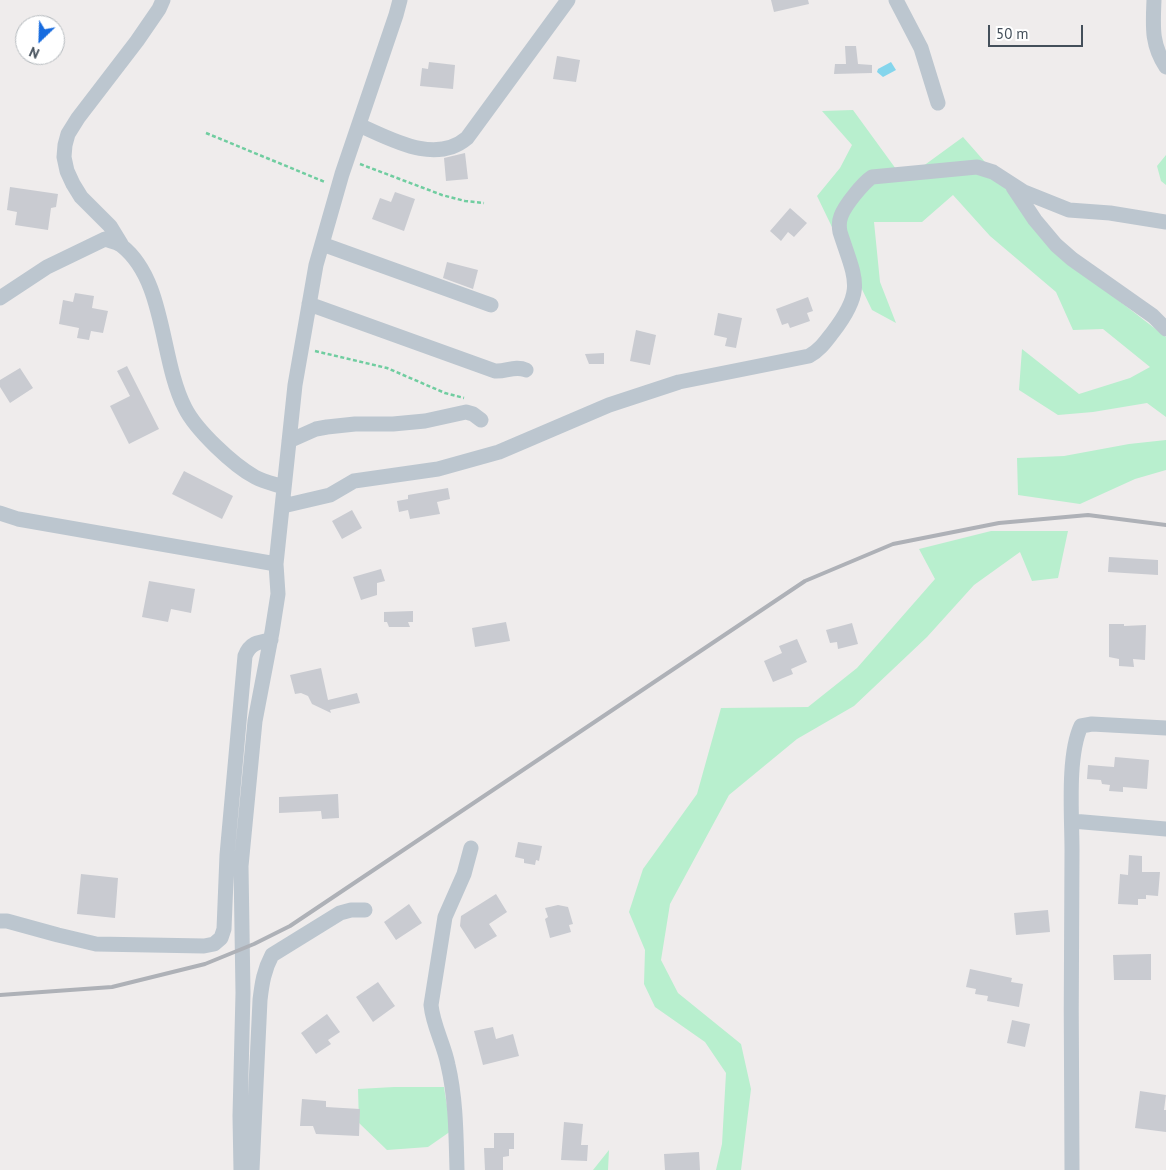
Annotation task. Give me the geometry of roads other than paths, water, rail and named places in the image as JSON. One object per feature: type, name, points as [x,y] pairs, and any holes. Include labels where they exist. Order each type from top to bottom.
[{"type":"street","points":[[163,0],[137,41],[78,118],[68,134],[64,157],[67,172],[81,198],[110,226],[121,244],[135,259],[150,284],[176,386],[186,409],[221,451],[249,474],[284,487]]},
{"type":"street","points":[[241,1170],[242,866],[255,720],[278,594],[276,564],[295,385],[316,265],[338,187],[400,0]]},
{"type":"street","points":[[359,125],[412,147],[431,150],[460,144],[467,138],[568,0]]},
{"type":"street","points":[[896,0],[921,48],[938,103]]},
{"type":"street","points":[[1154,0],[1152,27],[1155,46],[1166,67]]},
{"type":"street","points":[[283,506],[330,496],[354,481],[438,469],[499,452],[610,405],[679,382],[809,356],[820,348],[844,318],[852,302],[856,291],[855,278],[839,225],[845,209],[867,180],[877,176],[977,167],[993,172],[1030,194],[1070,210],[1110,213],[1166,222]]},
{"type":"street","points":[[1011,184],[1035,220],[1056,245],[1072,259],[1153,316],[1166,329]]},
{"type":"street","points":[[0,298],[47,267],[105,239],[121,244]]},
{"type":"street","points":[[322,244],[491,305]]},
{"type":"street","points":[[309,304],[495,371],[502,372],[516,367],[526,370]]},
{"type":"street","points":[[289,441],[316,429],[338,425],[425,421],[466,412],[481,420]]},
{"type":"street","points":[[0,513],[18,519],[276,564]]},
{"type":"street","points":[[0,922],[8,921],[58,936],[96,944],[190,946],[214,944],[221,938],[224,929],[227,855],[245,656],[252,645],[271,640]]},
{"type":"street","points":[[1072,1170],[1071,948],[1073,761],[1075,738],[1081,726],[1092,724],[1166,728]]},
{"type":"street","points":[[1072,821],[1166,829]]},
{"type":"street","points":[[457,1170],[455,1105],[451,1079],[448,1062],[432,1014],[431,1005],[445,917],[464,874],[471,848]]},
{"type":"street","points":[[252,1170],[260,1000],[263,976],[267,964],[272,954],[340,913],[350,910],[365,910]]},
{"type":"water","points":[[891,62],[896,70],[883,77],[877,72],[878,69]]},
{"type":"railway","points":[[0,995],[112,987],[205,964],[254,944],[290,926],[805,581],[893,544],[999,523],[1088,515],[1166,525]]}]
